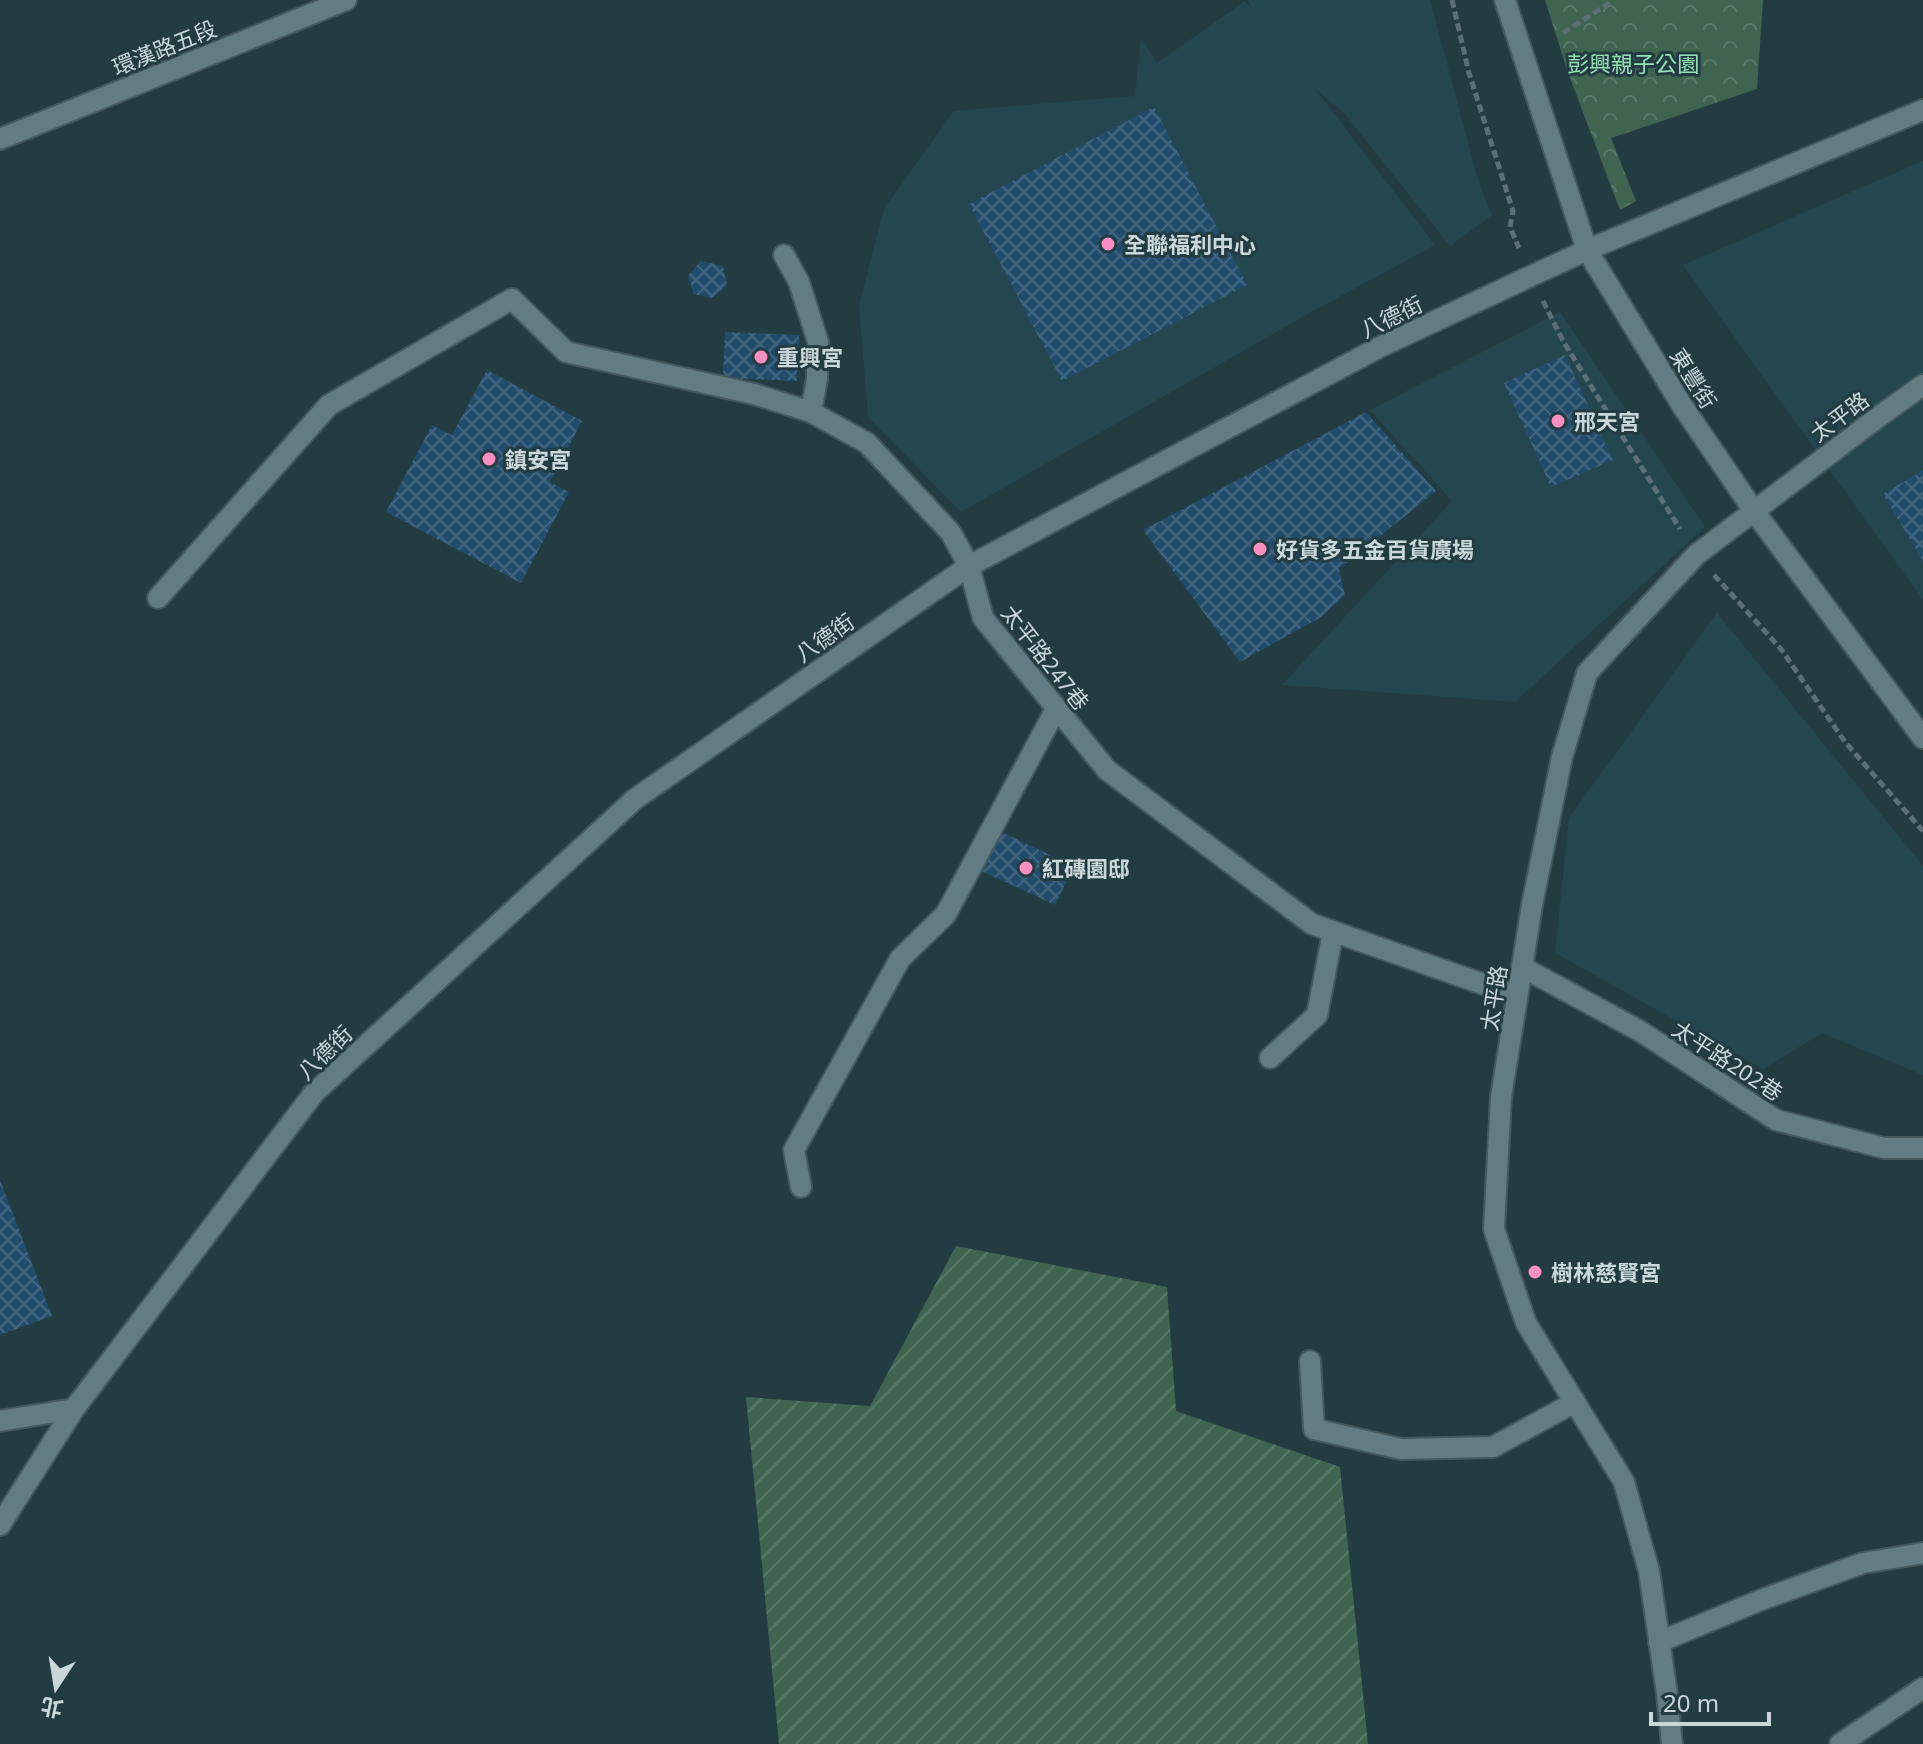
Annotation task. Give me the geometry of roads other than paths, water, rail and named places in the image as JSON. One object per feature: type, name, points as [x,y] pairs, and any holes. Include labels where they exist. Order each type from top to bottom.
[{"type":"street","name":"環漢路五段","points":[[0,139],[346,0]]},
{"type":"street","name":"東豐街","points":[[1505,0],[1587,250],[1683,407],[1754,511],[1923,738]]},
{"type":"street","name":"八德街","points":[[0,1525],[74,1409],[314,1093],[635,799],[969,566],[1380,347],[1587,250],[1923,110]]},
{"type":"street","points":[[784,255],[799,282],[818,342],[817,379],[811,412]]},
{"type":"street","name":"太平路247巷","points":[[158,598],[329,405],[512,299],[566,352],[754,394],[811,412],[867,443],[951,533],[969,566],[983,618],[1107,770],[1312,924],[1517,996]]},
{"type":"street","name":"太平路","points":[[1672,1744],[1649,1571],[1624,1482],[1526,1323],[1494,1229],[1501,1097],[1532,905],[1562,757],[1587,673],[1696,555],[1923,385]]},
{"type":"street","points":[[801,1187],[794,1150],[900,959],[946,914],[1056,709]]},
{"type":"street","points":[[1270,1058],[1317,1015],[1333,932]]},
{"type":"street","name":"太平路202巷","points":[[1522,967],[1640,1031],[1776,1120],[1884,1148],[1923,1148]]},
{"type":"street","points":[[1310,1361],[1314,1429],[1401,1449],[1493,1447],[1575,1402]]},
{"type":"street","points":[[0,1421],[74,1409]]},
{"type":"street","points":[[1659,1642],[1863,1563],[1923,1553]]},
{"type":"street","points":[[1840,1744],[1923,1688]]},
{"type":"place","name":"全聯福利中心","points":[[1108,244]]},
{"type":"place","name":"重興宮","points":[[761,357]]},
{"type":"place","name":"邢天宮","points":[[1558,421]]},
{"type":"place","name":"鎮安宮","points":[[489,459]]},
{"type":"place","name":"好貨多五金百貨廣場","points":[[1260,549]]},
{"type":"place","name":"紅磚園邸","points":[[1026,868]]},
{"type":"place","name":"樹林慈賢宮","points":[[1535,1272]]},
{"type":"park label","name":"彭興親子公園","points":[[1633,63]]}]
